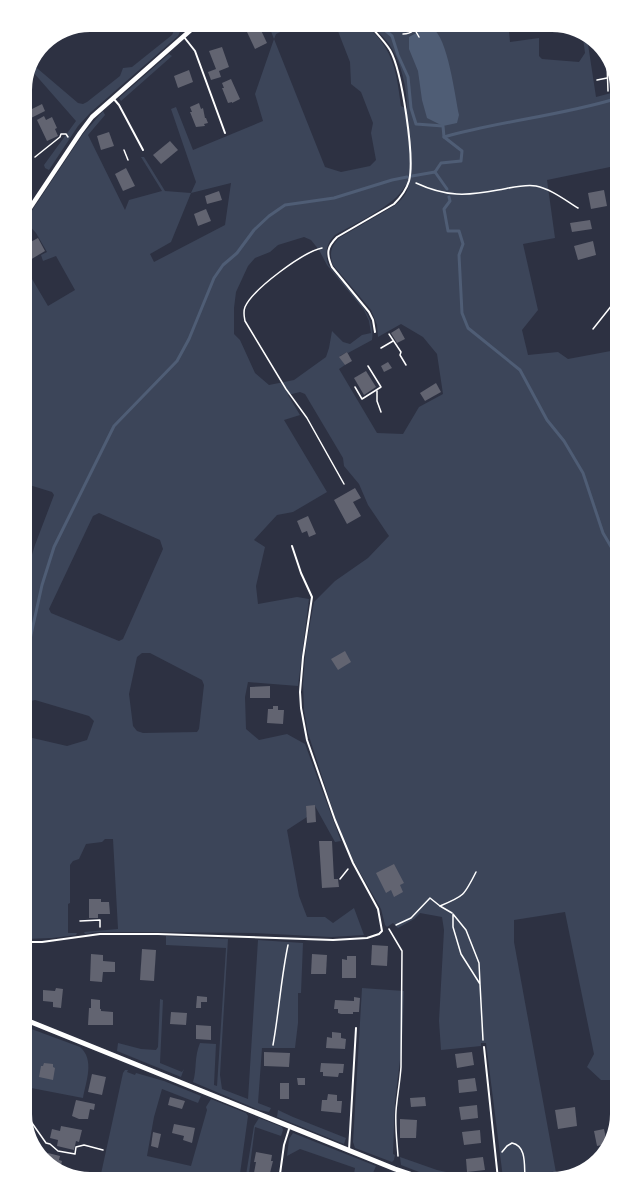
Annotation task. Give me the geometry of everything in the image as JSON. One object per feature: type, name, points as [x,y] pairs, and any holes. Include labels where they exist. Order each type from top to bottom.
[{"type":"street","points":[[32,205],[92,117],[189,32]]},
{"type":"street","points":[[32,1022],[407,1172]]},
{"type":"lane","points":[[185,32],[195,51],[225,133]]},
{"type":"lane","points":[[375,32],[390,50],[401,84],[411,168],[409,180],[406,190],[394,204],[337,237],[331,243],[328,251],[328,259],[332,267],[369,312],[375,332]]},
{"type":"lane","points":[[113,98],[143,150]]},
{"type":"lane","points":[[32,942],[97,934],[352,939],[367,938],[382,931],[378,909],[352,863],[307,740],[301,708],[300,676],[312,597],[292,546]]},
{"type":"lane","points":[[349,1150],[356,1028]]},
{"type":"lane","points":[[484,1047],[497,1172]]},
{"type":"lane","points":[[280,1172],[284,1145],[291,1126]]},
{"type":"path","points":[[403,34],[412,32]]},
{"type":"path","points":[[416,32],[419,37]]},
{"type":"path","points":[[597,80],[608,78],[608,91]]},
{"type":"path","points":[[35,157],[61,134],[66,134]]},
{"type":"path","points":[[123,150],[128,160]]},
{"type":"path","points":[[409,180],[439,192],[452,194],[476,194],[533,186],[548,191],[578,208]]},
{"type":"path","points":[[328,251],[322,248],[316,249],[285,268],[256,293],[245,306],[244,312],[245,321],[286,389],[307,418],[344,484]]},
{"type":"path","points":[[593,328],[609,309]]},
{"type":"path","points":[[389,334],[406,365]]},
{"type":"path","points":[[381,348],[393,341]]},
{"type":"path","points":[[354,387],[362,399],[381,387],[368,366]]},
{"type":"path","points":[[377,390],[377,401],[381,411]]},
{"type":"path","points":[[340,879],[351,867]]},
{"type":"path","points":[[440,906],[466,892],[476,872]]},
{"type":"path","points":[[396,925],[411,918],[430,898],[453,914],[466,930],[479,963],[484,1047]]},
{"type":"path","points":[[453,914],[453,927],[461,954],[480,984]]},
{"type":"path","points":[[80,921],[100,920],[100,931]]},
{"type":"path","points":[[389,929],[402,951],[401,1067],[396,1108],[398,1156]]},
{"type":"path","points":[[273,1045],[290,938]]},
{"type":"path","points":[[33,1125],[46,1143],[58,1150],[75,1154],[76,1147],[81,1145],[103,1150]]},
{"type":"path","points":[[496,1159],[507,1146],[512,1143],[519,1144],[522,1149],[524,1172]]},
{"type":"shaded area","points":[[173,32],[180,32],[178,36],[91,112],[78,126],[49,170],[45,168],[44,165],[76,121],[34,73],[36,67],[78,103],[83,104],[120,76],[123,68],[132,67]]},
{"type":"shaded area","points":[[271,32],[280,32],[276,34],[274,39]]},
{"type":"shaded area","points":[[338,32],[373,32],[377,36],[392,60],[401,106],[407,109],[400,66],[389,44],[379,32],[509,32],[510,42],[539,38],[539,56],[542,59],[579,62],[585,53],[583,41],[588,44],[596,97],[609,94],[609,167],[547,180],[555,238],[523,244],[538,310],[522,330],[528,355],[558,352],[568,359],[609,351],[609,1080],[601,1080],[587,1067],[594,1054],[565,912],[514,920],[514,942],[556,1172],[502,1172],[486,1043],[481,1043],[481,1046],[441,1050],[439,1021],[444,930],[442,917],[420,913],[398,928],[393,923],[387,927],[381,909],[354,862],[336,820],[308,733],[304,710],[303,684],[306,646],[314,602],[335,581],[368,558],[389,536],[368,505],[359,484],[344,466],[343,458],[305,394],[300,392],[288,395],[300,415],[284,420],[327,492],[293,512],[277,515],[254,540],[265,547],[256,586],[258,604],[297,597],[309,599],[298,686],[248,682],[245,697],[246,729],[259,740],[287,734],[305,744],[341,841],[335,842],[315,806],[306,806],[307,817],[287,830],[299,896],[307,917],[325,917],[333,923],[354,908],[364,935],[331,937],[252,933],[151,932],[85,934],[84,932],[118,929],[113,839],[105,839],[102,842],[86,844],[79,859],[70,865],[68,933],[77,933],[76,935],[32,939],[32,738],[67,746],[87,740],[94,721],[89,716],[32,701],[32,555],[54,495],[52,492],[32,486],[32,279],[48,306],[75,290],[56,256],[43,261],[41,255],[47,252],[32,229],[32,210],[83,134],[103,111],[105,115],[88,135],[125,210],[129,200],[162,191],[141,157],[144,157],[165,191],[191,193],[196,182],[171,109],[176,107],[193,150],[263,121],[255,94],[274,39],[325,167],[341,172],[370,166],[376,160],[371,133],[373,123],[361,92],[351,84],[350,62]],"holes":[[[231,183],[225,225],[154,262],[150,254],[171,242],[191,193]],[[409,185],[405,194],[394,206],[339,238],[331,254],[333,265],[371,310],[377,325],[378,337],[401,324],[423,337],[437,354],[443,394],[419,407],[403,434],[377,433],[339,369],[345,365],[340,356],[372,340],[372,329],[358,299],[328,264],[327,252],[328,245],[335,235],[384,207],[405,186]],[[304,237],[311,240],[327,265],[364,310],[371,333],[362,335],[350,344],[343,342],[332,331],[326,357],[294,380],[269,385],[255,373],[240,340],[234,334],[236,292],[248,266],[255,258],[270,252],[278,245]],[[99,513],[160,540],[163,549],[123,639],[119,641],[51,613],[49,609],[93,516]],[[142,653],[150,653],[202,680],[204,685],[197,732],[143,733],[137,731],[133,726],[129,694],[137,657]]]},
{"type":"shaded area","points":[[418,32],[438,34],[447,55],[453,82],[459,115],[457,123],[443,126],[427,118],[418,71],[409,49],[409,37]]},
{"type":"shaded area","points":[[169,54],[172,56],[121,101],[119,98]]},
{"type":"shaded area","points":[[166,936],[228,939],[220,1075],[222,1089],[248,1099],[258,940],[303,943],[301,993],[298,993],[295,1048],[262,1048],[258,1103],[271,1108],[269,1112],[259,1110],[193,1082],[200,1043],[216,1044],[214,1085],[217,1086],[226,948],[166,945]]},
{"type":"shaded area","points":[[362,988],[404,991],[402,1044],[395,1101],[393,1154],[395,1155],[392,1162],[355,1148],[353,1142]]},
{"type":"shaded area","points":[[160,999],[163,1000],[160,1063],[182,1072],[184,1069],[181,1077],[117,1051],[118,1043],[156,1050]]},
{"type":"shaded area","points":[[32,1029],[80,1047],[85,1052],[88,1071],[83,1098],[32,1088]]},
{"type":"shaded area","points":[[128,1070],[127,1072],[135,1075],[136,1073],[164,1081],[201,1096],[198,1103],[162,1089],[147,1156],[191,1166],[206,1107],[211,1099],[246,1113],[248,1116],[240,1172],[101,1172],[123,1073]]},
{"type":"shaded area","points":[[278,1110],[346,1138],[344,1144],[277,1117]]},
{"type":"shaded area","points":[[259,1118],[282,1127],[283,1130],[281,1136],[255,1127],[249,1172],[246,1172],[254,1126]]},
{"type":"shaded area","points":[[293,1133],[376,1166],[373,1172],[354,1172],[355,1168],[300,1149],[287,1156],[289,1139]]},
{"type":"shaded area","points":[[400,1157],[446,1172],[419,1172],[401,1165]]},
{"type":"building","points":[[247,32],[262,32],[267,43],[255,49]]},
{"type":"building","points":[[222,47],[229,67],[219,71],[221,77],[211,80],[208,72],[216,69],[209,51]]},
{"type":"building","points":[[189,70],[193,82],[178,88],[174,76]]},
{"type":"building","points":[[231,79],[240,99],[228,103],[222,83]]},
{"type":"building","points":[[199,103],[208,123],[204,124],[205,126],[196,127],[190,107]]},
{"type":"building","points":[[42,104],[45,111],[32,118],[32,109]]},
{"type":"building","points":[[44,116],[46,120],[52,117],[58,136],[47,141],[37,120]]},
{"type":"building","points":[[109,132],[114,146],[101,150],[97,136]]},
{"type":"building","points":[[170,141],[178,150],[161,164],[153,155]]},
{"type":"building","points":[[126,168],[135,186],[123,191],[115,174]]},
{"type":"building","points":[[604,190],[607,206],[591,209],[588,193]]},
{"type":"building","points":[[219,191],[222,200],[207,204],[205,196]]},
{"type":"building","points":[[206,209],[211,221],[198,226],[194,214]]},
{"type":"building","points":[[590,220],[592,229],[572,232],[570,223]]},
{"type":"building","points":[[38,238],[45,251],[32,259],[32,241]]},
{"type":"building","points":[[593,241],[596,255],[578,260],[574,246]]},
{"type":"building","points":[[399,328],[405,339],[397,343],[391,333]]},
{"type":"building","points":[[347,352],[352,361],[345,365],[339,357]]},
{"type":"building","points":[[388,362],[392,368],[384,372],[381,366]]},
{"type":"building","points":[[366,371],[376,387],[364,395],[354,378]]},
{"type":"building","points":[[436,383],[441,392],[425,401],[420,393]]},
{"type":"building","points":[[355,488],[361,498],[353,502],[361,516],[347,524],[334,500]]},
{"type":"building","points":[[308,516],[316,534],[309,537],[307,531],[302,533],[297,521]]},
{"type":"building","points":[[345,651],[351,662],[338,670],[331,659]]},
{"type":"building","points":[[270,686],[270,698],[250,698],[250,687]]},
{"type":"building","points":[[273,706],[278,706],[278,710],[284,710],[283,724],[267,723],[268,709],[273,709]]},
{"type":"building","points":[[315,805],[316,822],[307,823],[306,806]]},
{"type":"building","points":[[319,841],[332,841],[334,879],[338,879],[339,887],[322,888]]},
{"type":"building","points":[[394,864],[404,883],[400,885],[403,892],[394,897],[391,890],[386,893],[376,873]]},
{"type":"building","points":[[89,899],[109,902],[110,914],[98,914],[98,918],[89,918]]},
{"type":"building","points":[[372,945],[388,946],[387,966],[371,965]]},
{"type":"building","points":[[142,949],[156,950],[154,981],[140,980]]},
{"type":"building","points":[[91,954],[103,955],[103,961],[115,962],[115,972],[103,972],[102,982],[90,981]]},
{"type":"building","points":[[312,954],[327,955],[326,974],[311,974]]},
{"type":"building","points":[[347,956],[356,956],[356,978],[342,978],[342,959],[347,960]]},
{"type":"building","points":[[56,988],[63,989],[61,1008],[53,1007],[53,1002],[43,1001],[43,990],[55,991]]},
{"type":"building","points":[[197,996],[207,997],[207,1002],[201,1002],[201,1008],[196,1008]]},
{"type":"building","points":[[354,997],[360,998],[359,1012],[341,1014],[338,1013],[338,1009],[334,1009],[335,1000],[354,1001]]},
{"type":"building","points":[[91,999],[100,1000],[101,1011],[113,1012],[113,1025],[88,1025]]},
{"type":"building","points":[[171,1012],[187,1013],[186,1025],[170,1024]]},
{"type":"building","points":[[196,1025],[211,1026],[211,1040],[196,1039]]},
{"type":"building","points":[[332,1032],[341,1033],[341,1038],[346,1039],[345,1049],[326,1048],[327,1037],[332,1038]]},
{"type":"building","points":[[264,1052],[290,1053],[289,1067],[264,1066]]},
{"type":"building","points":[[472,1052],[474,1065],[457,1068],[455,1054]]},
{"type":"building","points":[[44,1063],[53,1064],[55,1068],[53,1080],[39,1077],[41,1066]]},
{"type":"building","points":[[321,1063],[344,1064],[343,1073],[339,1073],[338,1077],[323,1076],[323,1072],[320,1072]]},
{"type":"building","points":[[92,1074],[106,1077],[102,1095],[88,1092]]},
{"type":"building","points":[[297,1078],[305,1078],[305,1085],[298,1085]]},
{"type":"building","points":[[475,1078],[477,1091],[459,1093],[458,1080]]},
{"type":"building","points":[[280,1083],[289,1083],[289,1099],[280,1099]]},
{"type":"building","points":[[328,1094],[337,1095],[337,1101],[342,1101],[341,1113],[321,1111],[322,1100],[327,1100]]},
{"type":"building","points":[[170,1097],[185,1101],[182,1109],[168,1105]]},
{"type":"building","points":[[425,1097],[426,1106],[411,1107],[410,1098]]},
{"type":"building","points":[[76,1100],[95,1104],[94,1110],[90,1109],[88,1119],[72,1116]]},
{"type":"building","points":[[477,1105],[478,1118],[461,1120],[459,1107]]},
{"type":"building","points":[[575,1107],[577,1126],[558,1129],[555,1110]]},
{"type":"building","points":[[400,1119],[417,1120],[416,1138],[400,1138]]},
{"type":"building","points":[[174,1124],[195,1128],[192,1143],[183,1140],[184,1136],[172,1133]]},
{"type":"building","points":[[61,1126],[82,1130],[74,1150],[57,1146],[58,1140],[50,1138],[52,1129],[60,1131]]},
{"type":"building","points":[[604,1129],[605,1135],[601,1145],[597,1146],[594,1131]]},
{"type":"building","points":[[480,1130],[481,1143],[464,1145],[462,1132]]},
{"type":"building","points":[[153,1132],[161,1134],[158,1148],[151,1146]]},
{"type":"building","points":[[256,1152],[272,1155],[270,1172],[254,1172],[256,1162],[254,1162]]},
{"type":"building","points":[[48,1153],[60,1156],[61,1165],[54,1161],[48,1156]]},
{"type":"building","points":[[483,1157],[485,1170],[467,1172],[466,1159]]},
{"type":"waterway","points":[[387,32],[392,36],[408,77],[411,108],[416,124],[443,126],[444,137],[462,151],[461,161],[441,163],[435,172]]},
{"type":"waterway","points":[[444,137],[609,101]]},
{"type":"waterway","points":[[435,172],[447,189]]},
{"type":"waterway","points":[[412,176],[435,172]]},
{"type":"waterway","points":[[32,630],[42,585],[54,547],[114,426],[177,361],[189,339],[214,278],[223,265],[237,253],[254,230],[285,205],[334,198],[407,177]]},
{"type":"waterway","points":[[449,197],[450,201],[444,209],[448,231],[459,231],[463,244],[459,255],[462,313],[468,328],[520,370],[547,420],[564,441],[583,473],[603,533],[609,543]]}]
